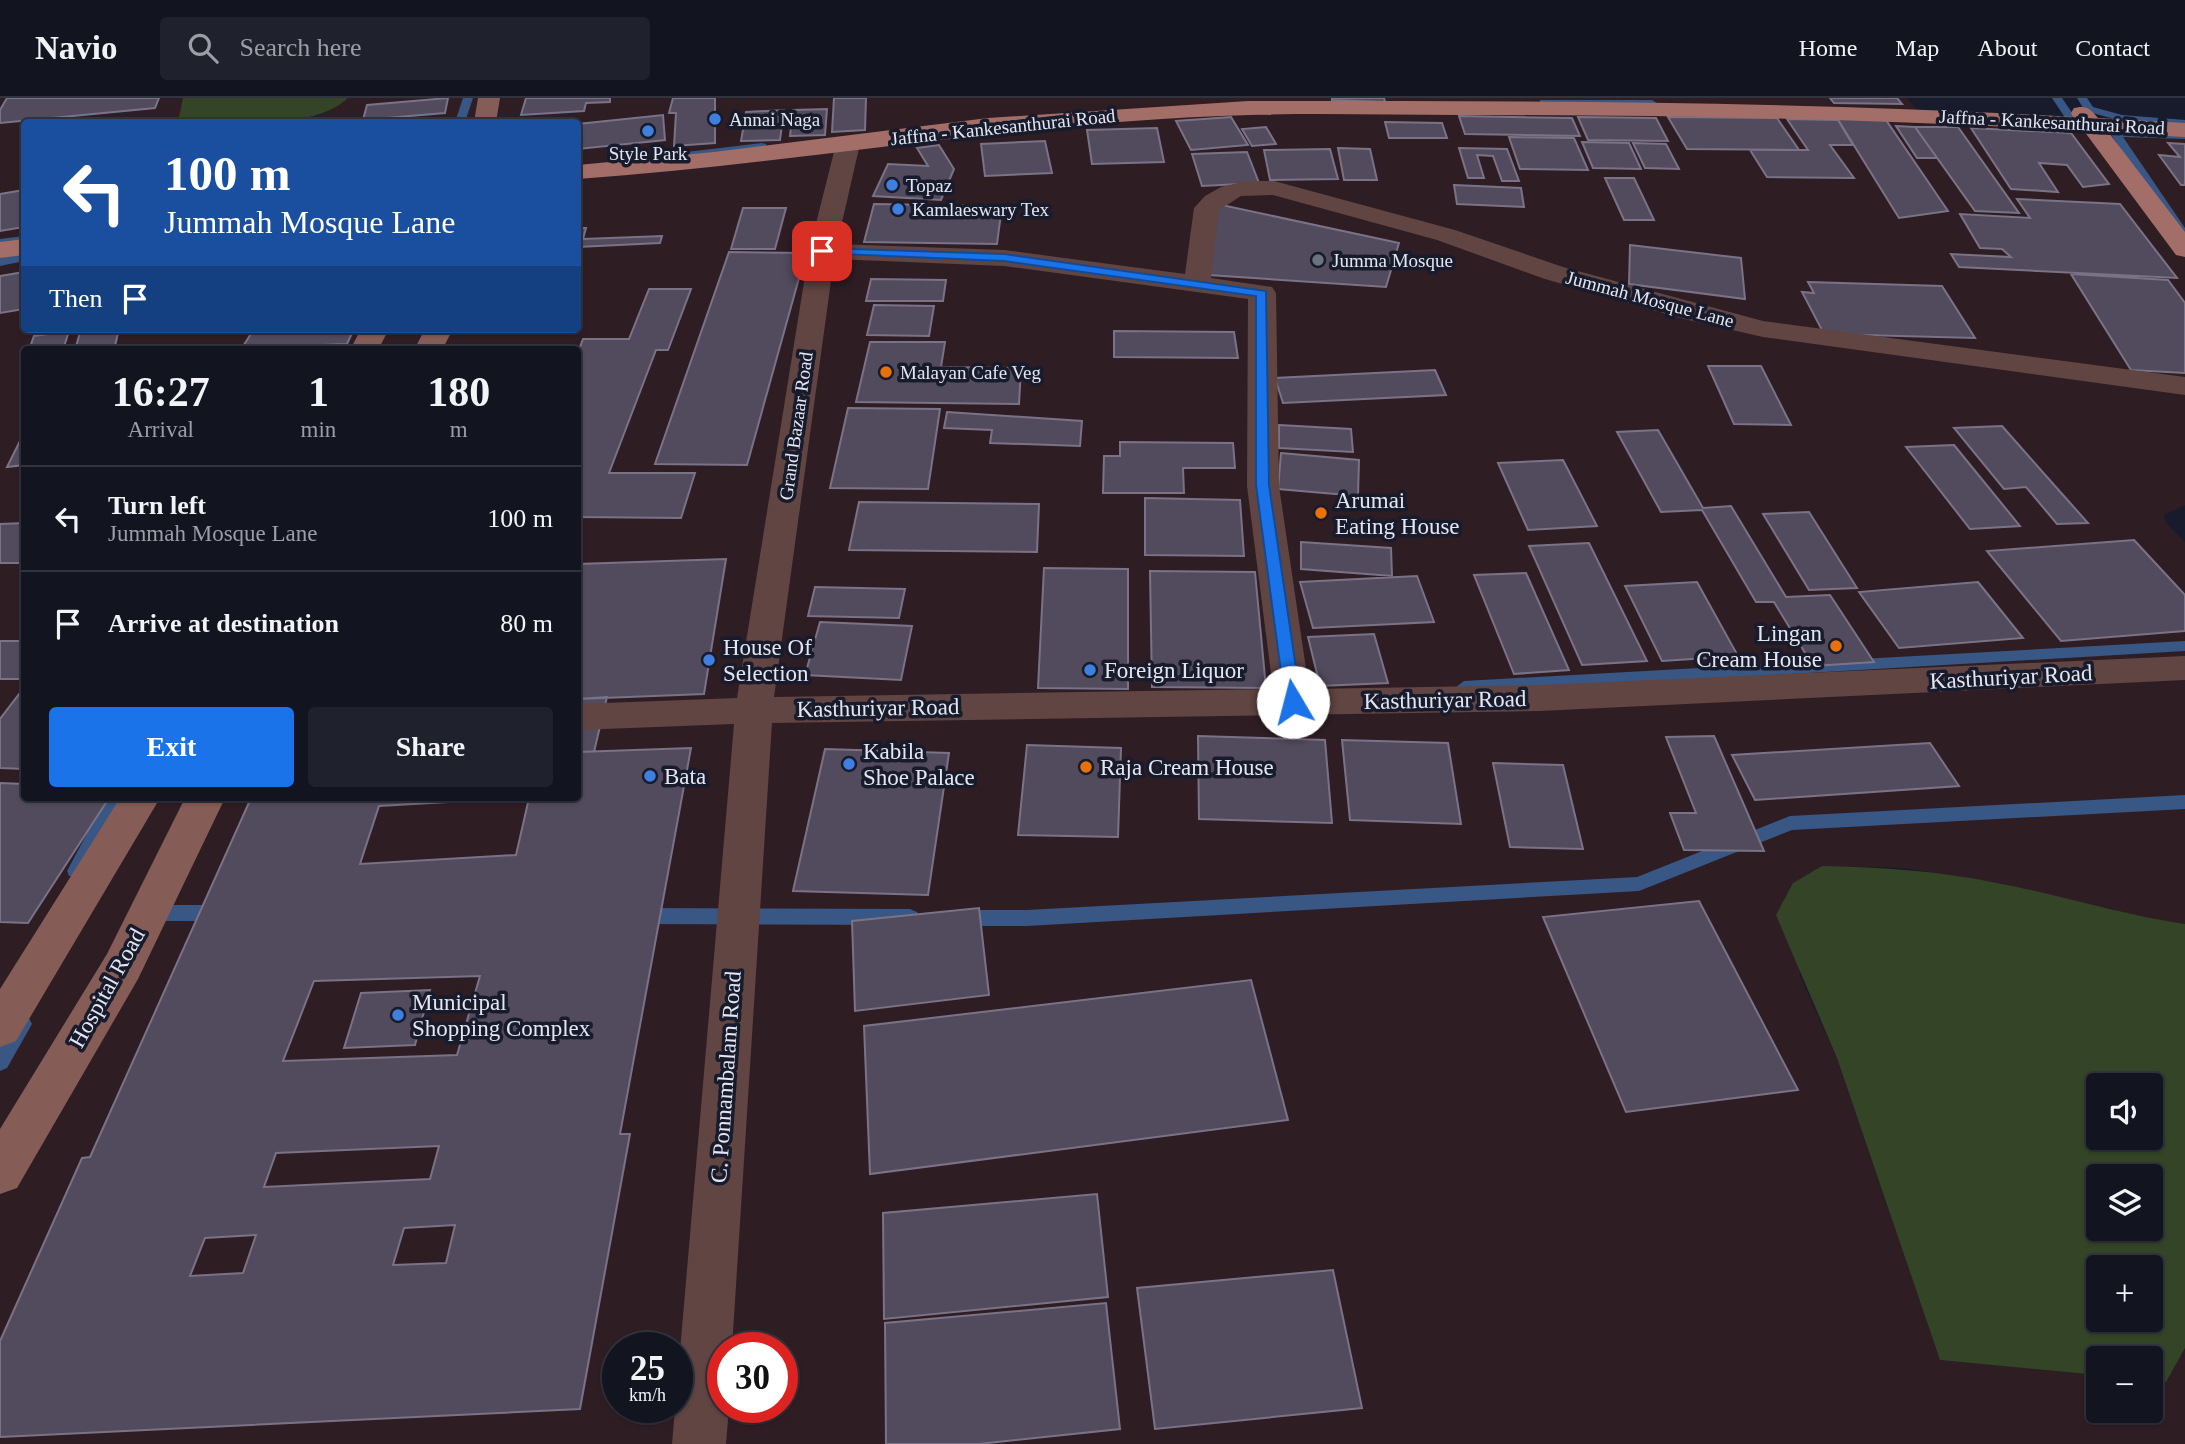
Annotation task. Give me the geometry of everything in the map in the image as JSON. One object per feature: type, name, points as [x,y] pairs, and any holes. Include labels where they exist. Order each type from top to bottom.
[{"type":"main road","points":[[2070,98],[2185,249]]},
{"type":"main road","name":"Jaffna - Kankesanthurai Road","points":[[581,172],[848,144],[988,125],[1248,108],[1673,108],[1922,115],[2185,130]]},
{"type":"main road","points":[[0,250],[21,247]]},
{"type":"street","points":[[486,119],[489,98]]},
{"type":"street","name":"Grand Bazaar Road","points":[[754,710],[822,251],[848,144]]},
{"type":"street","name":"Jummah Mosque Lane","points":[[1197,285],[1207,208],[1225,192],[1249,187],[1274,188],[1446,235],[1554,272],[1695,313],[1763,329],[2185,386]]},
{"type":"street","points":[[822,251],[1004,258],[1262,293],[1263,485],[1293,702]]},
{"type":"street","name":"Kasthuriyar Road","points":[[581,717],[754,710],[1554,698],[2185,668]]},
{"type":"street","name":"C. Ponnambalam Road","points":[[699,1444],[754,710]]},
{"type":"street","points":[[0,1028],[138,801]]},
{"type":"street","name":"Hospital Road","points":[[0,1172],[123,966],[204,801]]},
{"type":"shaded area","points":[[0,98],[183,98],[179,119],[21,119],[21,244],[0,248]]},
{"type":"shaded area","points":[[348,98],[1907,98],[1922,115],[2185,130],[2185,505],[2164,515],[2166,523],[2185,542],[2185,924],[2129,916],[1998,883],[1905,868],[1823,866],[1793,883],[1800,976],[1837,1058],[1940,1360],[2086,1374],[2086,1423],[2163,1423],[2163,1381],[2166,1381],[2185,1348],[2185,1444],[0,1444],[0,250],[21,247],[21,333],[581,333],[581,119],[287,119],[318,115]]},
{"type":"green space","points":[[183,98],[348,98],[333,109],[296,119],[179,119]]},
{"type":"green space","points":[[1822,866],[1888,869],[1975,879],[2185,924],[2185,1348],[2166,1382],[2163,1382],[2163,1346],[2086,1346],[2086,1374],[1940,1360],[1837,1058],[1776,915],[1793,883]]},
{"type":"building","points":[[7,98],[159,98],[155,108],[0,123],[0,110]]},
{"type":"building","points":[[448,98],[445,113],[363,119],[367,105]]},
{"type":"building","points":[[526,98],[610,98],[610,102],[586,103],[584,111],[521,115]]},
{"type":"building","points":[[673,98],[715,98],[715,143],[674,146],[676,113],[669,113]]},
{"type":"building","points":[[834,98],[866,98],[865,130],[832,132]]},
{"type":"building","points":[[1384,98],[1385,102],[1332,100]]},
{"type":"building","points":[[1830,98],[1897,98],[1902,104],[1834,103]]},
{"type":"building","points":[[827,109],[825,135],[790,136],[793,110]]},
{"type":"building","points":[[784,110],[780,140],[741,141],[746,112]]},
{"type":"building","points":[[663,115],[665,140],[581,149],[581,124]]},
{"type":"building","points":[[1459,116],[1572,118],[1580,136],[1465,134]]},
{"type":"building","points":[[1231,117],[1248,145],[1191,150],[1176,121]]},
{"type":"building","points":[[1578,117],[1656,118],[1668,141],[1588,140]]},
{"type":"building","points":[[1668,117],[1777,118],[1799,150],[1687,149]]},
{"type":"building","points":[[1837,118],[1886,120],[1948,211],[1899,218]]},
{"type":"building","points":[[1787,119],[1838,120],[1853,145],[1830,145],[1854,178],[1767,177],[1750,150],[1808,150]]},
{"type":"building","points":[[1385,122],[1442,123],[1447,138],[1389,138]]},
{"type":"building","points":[[1896,126],[1915,127],[1937,158],[1917,158]]},
{"type":"building","points":[[1266,127],[1276,144],[1252,146],[1242,129]]},
{"type":"building","points":[[1915,127],[1958,127],[2019,213],[1975,211]]},
{"type":"building","points":[[1157,128],[1164,162],[1092,164],[1087,130]]},
{"type":"building","points":[[1971,128],[2071,133],[2109,184],[2083,187],[2067,165],[2039,163],[2058,192],[2011,189]]},
{"type":"building","points":[[1509,137],[1574,138],[1588,170],[1520,169]]},
{"type":"building","points":[[1045,141],[1052,173],[985,176],[981,144]]},
{"type":"building","points":[[1582,142],[1629,143],[1641,169],[1593,168]]},
{"type":"building","points":[[1633,143],[1666,144],[1679,169],[1645,168]]},
{"type":"building","points":[[2168,143],[2185,144],[2185,185],[2181,185],[2159,155],[2180,157]]},
{"type":"building","points":[[939,145],[954,169],[941,200],[873,196],[888,164],[928,166],[917,148]]},
{"type":"building","points":[[1338,148],[1370,149],[1377,180],[1344,180]]},
{"type":"building","points":[[1459,148],[1507,149],[1519,181],[1502,181],[1493,156],[1477,155],[1484,178],[1468,178]]},
{"type":"building","points":[[1330,149],[1338,179],[1270,180],[1264,150]]},
{"type":"building","points":[[1247,152],[1259,183],[1202,186],[1192,154]]},
{"type":"building","points":[[1605,178],[1634,178],[1654,220],[1624,220]]},
{"type":"building","points":[[1454,185],[1521,188],[1524,207],[1457,204]]},
{"type":"building","points":[[21,190],[21,228],[0,231],[0,194]]},
{"type":"building","points":[[2017,199],[2120,204],[2177,278],[1959,267],[1951,254],[2011,257],[2002,249],[1980,248],[1960,214],[2030,218]]},
{"type":"building","points":[[874,204],[1002,206],[997,244],[864,242]]},
{"type":"building","points":[[1217,204],[1399,243],[1386,287],[1209,275]]},
{"type":"building","points":[[743,208],[786,208],[775,249],[731,249]]},
{"type":"building","points":[[581,228],[586,228],[583,239],[662,236],[660,243],[581,247]]},
{"type":"building","points":[[1630,245],[1741,258],[1745,299],[1629,284]]},
{"type":"building","points":[[729,252],[806,253],[747,465],[655,464]]},
{"type":"building","points":[[21,272],[21,310],[0,313],[0,276]]},
{"type":"building","points":[[2071,274],[2168,280],[2185,303],[2185,373],[2131,370]]},
{"type":"building","points":[[871,279],[946,280],[943,301],[866,301]]},
{"type":"building","points":[[1808,282],[1942,286],[1975,338],[1824,334],[1802,292],[1814,293]]},
{"type":"building","points":[[649,289],[691,289],[668,350],[656,350],[609,473],[695,473],[681,518],[581,517],[580,346],[583,339],[629,339]]},
{"type":"building","points":[[874,305],[934,306],[929,336],[867,335]]},
{"type":"building","points":[[1114,331],[1234,332],[1238,358],[1114,357]]},
{"type":"building","points":[[68,333],[64,346],[30,346],[34,336]]},
{"type":"building","points":[[80,333],[118,333],[115,346],[76,346]]},
{"type":"building","points":[[251,333],[352,333],[347,344],[243,346]]},
{"type":"building","points":[[870,342],[945,342],[941,367],[1021,368],[1019,404],[856,402]]},
{"type":"building","points":[[1708,366],[1761,366],[1791,425],[1734,424]]},
{"type":"building","points":[[1435,370],[1446,395],[1283,403],[1275,378]]},
{"type":"building","points":[[848,408],[940,409],[928,489],[830,488]]},
{"type":"building","points":[[947,412],[1082,421],[1080,446],[990,443],[992,430],[944,428]]},
{"type":"building","points":[[1279,425],[1351,429],[1353,452],[1279,448]]},
{"type":"building","points":[[2002,426],[2088,523],[2057,524],[2026,487],[2004,489],[1954,428]]},
{"type":"building","points":[[1658,430],[1703,508],[1731,506],[1786,597],[1830,595],[1874,662],[1813,666],[1774,602],[1756,602],[1702,510],[1661,512],[1617,432]]},
{"type":"building","points":[[21,439],[21,465],[7,467]]},
{"type":"building","points":[[1120,442],[1233,443],[1235,468],[1183,468],[1184,493],[1103,493],[1104,456],[1120,456]]},
{"type":"building","points":[[1954,445],[2020,526],[1970,529],[1906,447]]},
{"type":"building","points":[[1281,453],[1359,460],[1358,496],[1278,489]]},
{"type":"building","points":[[1563,460],[1597,526],[1528,530],[1498,463]]},
{"type":"building","points":[[1145,498],[1240,500],[1244,556],[1145,555]]},
{"type":"building","points":[[859,502],[1039,504],[1037,552],[849,550]]},
{"type":"building","points":[[1809,512],[1857,588],[1809,590],[1763,514]]},
{"type":"building","points":[[21,523],[21,563],[0,563],[0,524]]},
{"type":"building","points":[[2134,540],[2185,595],[2185,631],[2061,641],[1987,551]]},
{"type":"building","points":[[1301,542],[1391,548],[1392,576],[1301,569]]},
{"type":"building","points":[[1589,543],[1647,661],[1582,665],[1529,546]]},
{"type":"building","points":[[726,559],[704,694],[581,699],[581,564]]},
{"type":"building","points":[[1044,568],[1128,569],[1128,689],[1038,688]]},
{"type":"building","points":[[1150,571],[1255,572],[1266,688],[1152,687]]},
{"type":"building","points":[[1526,573],[1569,670],[1514,674],[1474,575]]},
{"type":"building","points":[[1417,576],[1434,622],[1313,628],[1300,582]]},
{"type":"building","points":[[1697,582],[1738,656],[1662,661],[1625,586]]},
{"type":"building","points":[[1978,582],[2023,638],[1899,648],[1859,592]]},
{"type":"building","points":[[815,587],[905,589],[899,618],[808,616]]},
{"type":"building","points":[[820,622],[912,626],[901,680],[805,675]]},
{"type":"building","points":[[1374,634],[1388,683],[1320,686],[1308,637]]},
{"type":"building","points":[[0,641],[21,641],[21,679],[0,679]]},
{"type":"building","points":[[21,692],[21,769],[0,768],[0,719]]},
{"type":"building","points":[[607,697],[594,752],[581,752],[581,699]]},
{"type":"building","points":[[1198,736],[1325,740],[1332,823],[1199,819]]},
{"type":"building","points":[[1714,736],[1764,851],[1684,850],[1670,813],[1696,813],[1666,737]]},
{"type":"building","points":[[1342,740],[1448,743],[1461,824],[1350,820]]},
{"type":"building","points":[[1930,743],[1959,786],[1755,800],[1732,755]]},
{"type":"building","points":[[1027,745],[1121,748],[1118,837],[1018,835]]},
{"type":"building","points":[[691,748],[620,1134],[630,1134],[580,1409],[0,1437],[0,1341],[82,1158],[90,1157],[250,801],[466,801],[379,806],[360,864],[516,855],[528,801],[581,801],[581,752]],"holes":[[[480,976],[457,1055],[283,1061],[314,981]],[[439,1146],[430,1179],[264,1187],[276,1153]],[[455,1225],[446,1263],[393,1265],[404,1228]],[[256,1235],[243,1273],[190,1276],[205,1238]]]},
{"type":"building","points":[[825,749],[949,753],[928,895],[793,891]]},
{"type":"building","points":[[1493,763],[1563,765],[1583,849],[1510,847]]},
{"type":"building","points":[[0,783],[21,784],[21,801],[107,801],[28,923],[0,922]]},
{"type":"building","points":[[1699,901],[1798,1090],[1626,1112],[1543,917]]},
{"type":"building","points":[[979,908],[989,995],[855,1011],[852,921]]},
{"type":"building","points":[[1251,980],[1288,1120],[870,1174],[864,1026]]},
{"type":"building","points":[[430,990],[415,1045],[344,1048],[361,993]]},
{"type":"building","points":[[1097,1194],[1108,1297],[884,1319],[883,1213]]},
{"type":"building","points":[[1333,1270],[1362,1408],[1155,1429],[1137,1288]]},
{"type":"building","points":[[1106,1303],[1120,1429],[979,1444],[886,1444],[885,1323]]},
{"type":"waterway","points":[[461,119],[468,98]]},
{"type":"waterway","points":[[2057,98],[2070,117]]},
{"type":"waterway","points":[[2082,98],[2089,109],[2122,118],[2185,123]]},
{"type":"waterway","points":[[1544,102],[1652,103]]},
{"type":"waterway","points":[[2185,136],[2115,133],[2185,237]]},
{"type":"waterway","points":[[678,156],[762,146]]},
{"type":"waterway","points":[[0,243],[21,240]]},
{"type":"waterway","points":[[0,262],[21,258]]},
{"type":"waterway","points":[[1464,687],[2185,646]]},
{"type":"waterway","points":[[76,871],[113,801]]},
{"type":"waterway","points":[[956,918],[1027,918],[1639,884],[1790,823],[2185,802]]},
{"type":"waterway","points":[[157,913],[221,913]]},
{"type":"waterway","points":[[637,916],[910,917]]},
{"type":"waterway","points":[[0,1062],[22,1024]]},
{"type":"place","name":"Annai Naga","points":[[715,119]]},
{"type":"place","name":"Style Park","points":[[648,131]]},
{"type":"place","name":"Topaz","points":[[892,185]]},
{"type":"place","name":"Kamlaeswary Tex","points":[[898,209]]},
{"type":"place","name":"Jumma Mosque","points":[[1318,260]]},
{"type":"place","name":"Malayan Cafe Veg","points":[[886,372]]},
{"type":"place","name":"Arumai Eating House","points":[[1321,513]]},
{"type":"place","name":"Lingan Cream House","points":[[1836,646]]},
{"type":"place","name":"House Of Selection","points":[[709,660]]},
{"type":"place","name":"Foreign Liquor","points":[[1090,670]]},
{"type":"place","name":"Kabila Shoe Palace","points":[[849,764]]},
{"type":"place","name":"Raja Cream House","points":[[1086,767]]},
{"type":"place","name":"Bata","points":[[650,776]]},
{"type":"place","name":"Municipal Shopping Complex","points":[[398,1015]]},
{"type":"route","points":[[822,251],[1004,258],[1262,293],[1263,485],[1293,702]]}]
